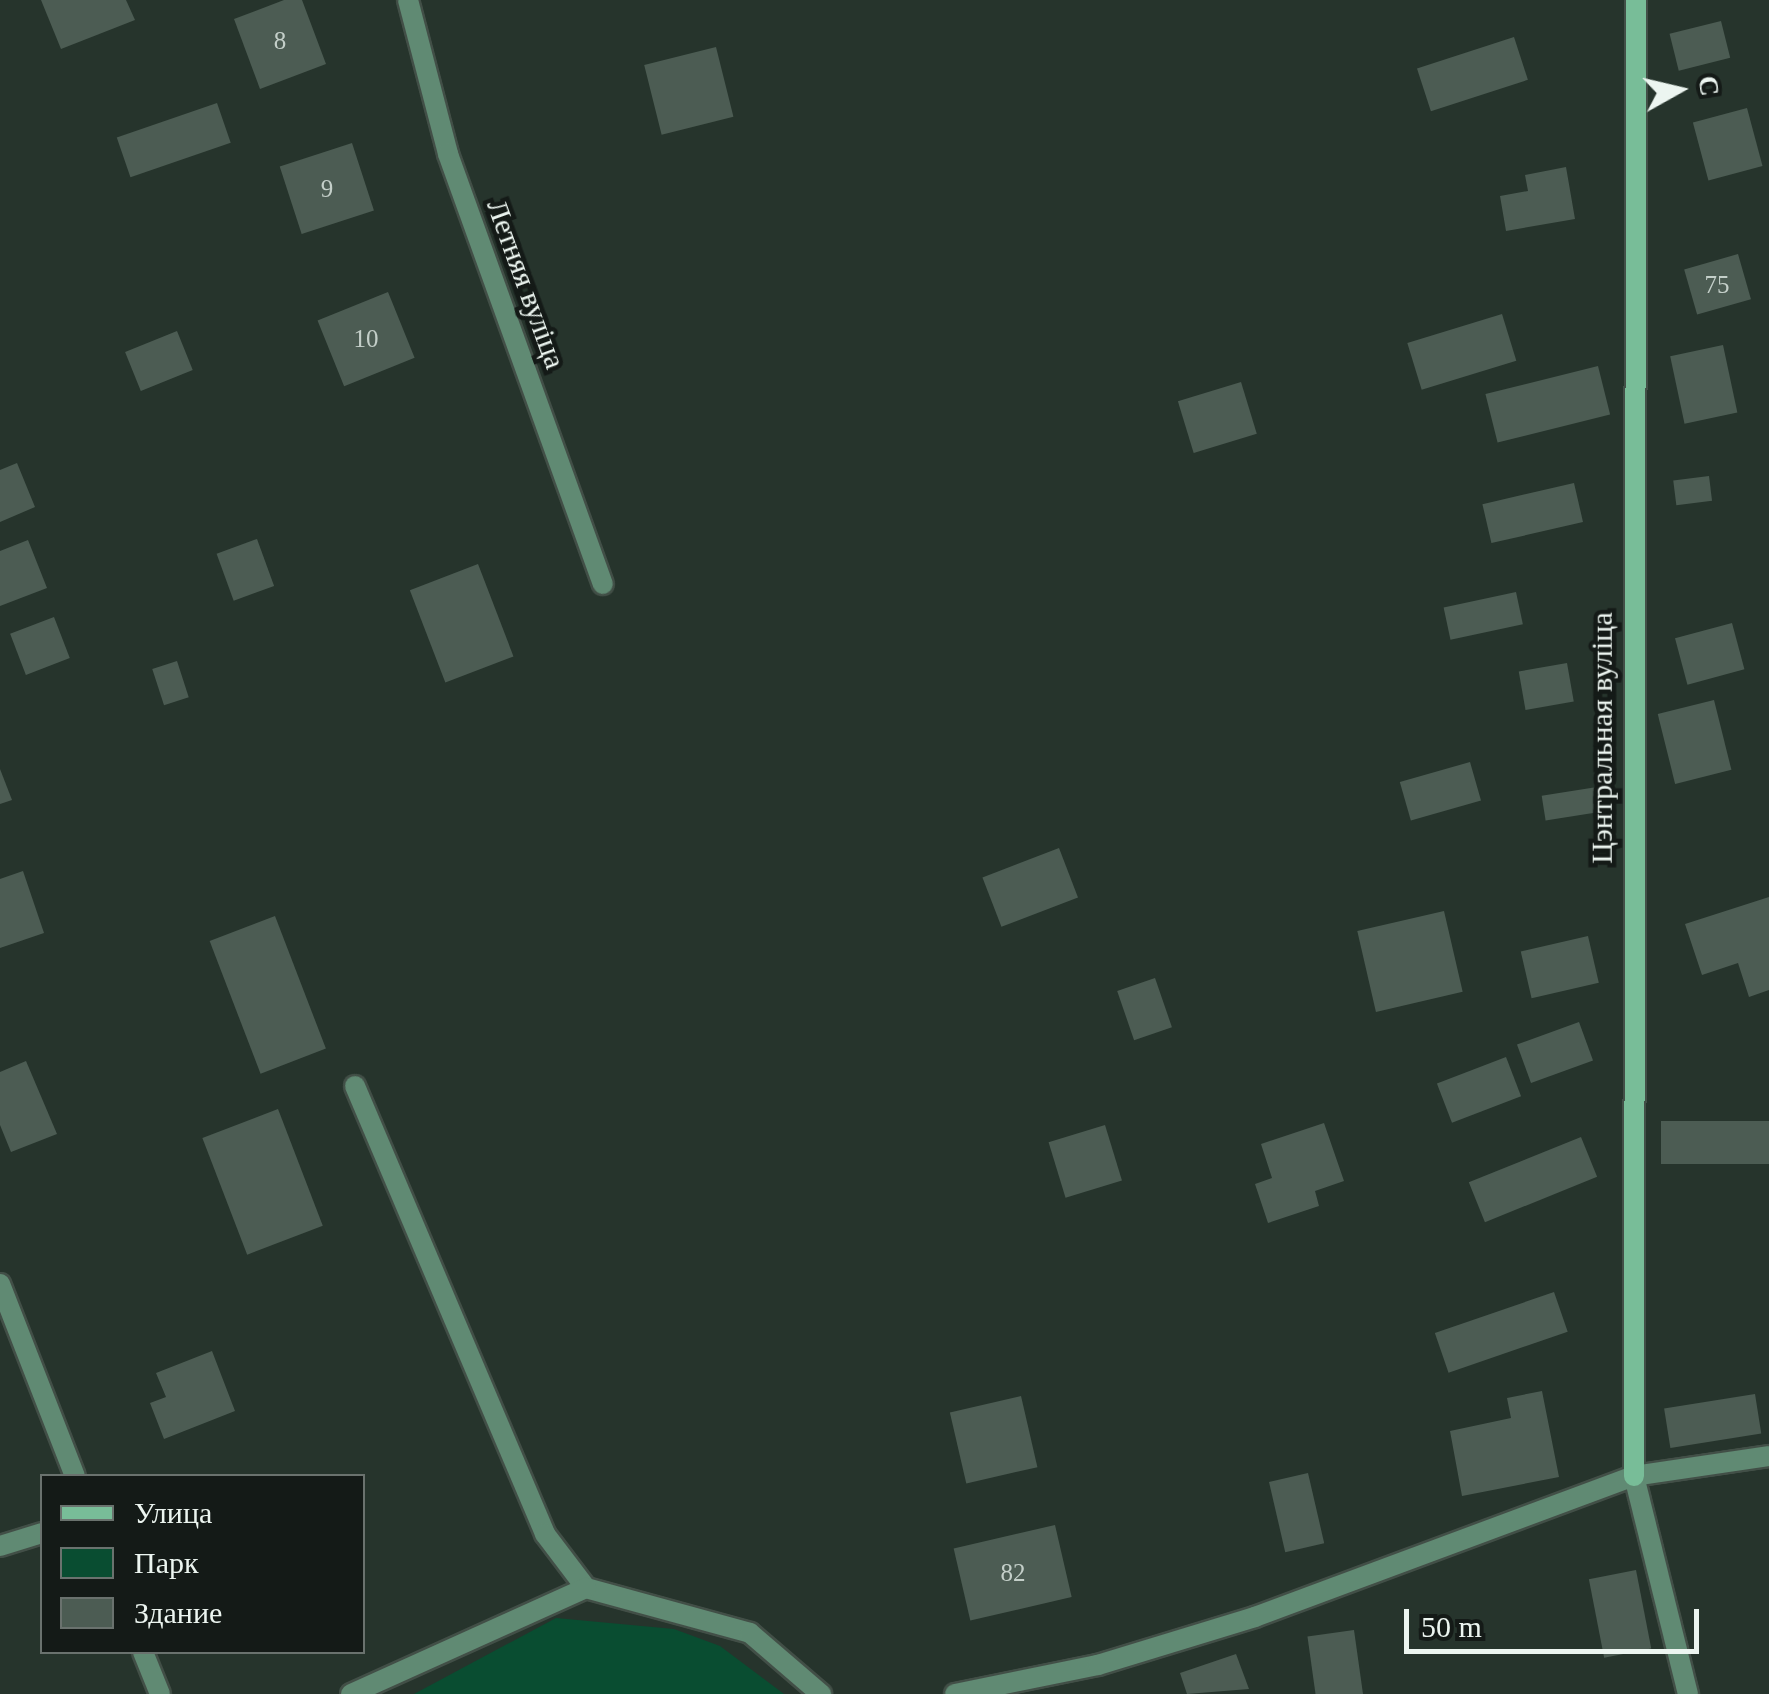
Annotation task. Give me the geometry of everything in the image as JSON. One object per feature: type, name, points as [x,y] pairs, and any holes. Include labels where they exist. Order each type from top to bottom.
[{"type":"street","name":"Летняя вуліца","points":[[408,0],[448,154],[603,584]]},
{"type":"street","name":"Цэнтральная вуліца","points":[[1634,1476],[1636,0]]},
{"type":"street","points":[[355,1086],[545,1534],[586,1588],[750,1633],[821,1694]]},
{"type":"street","points":[[0,1284],[74,1474]]},
{"type":"street","points":[[954,1694],[1098,1665],[1255,1617],[1634,1476],[1769,1456]]},
{"type":"street","points":[[1634,1476],[1688,1694]]},
{"type":"street","points":[[0,1546],[40,1534]]},
{"type":"street","points":[[350,1694],[586,1588]]},
{"type":"street","points":[[145,1654],[160,1694]]},
{"type":"green space","points":[[556,1618],[674,1629],[720,1646],[784,1694],[414,1694]]},
{"type":"building","points":[[41,0],[126,0],[135,20],[61,49]]},
{"type":"building","points":[[284,0],[302,0],[326,64],[260,89],[234,19]]},
{"type":"building","points":[[1721,21],[1730,58],[1679,71],[1670,34]]},
{"type":"building","points":[[1514,37],[1528,80],[1431,111],[1417,69]]},
{"type":"building","points":[[716,47],[733,117],[662,135],[644,65]]},
{"type":"building","points":[[217,103],[231,143],[130,177],[117,138]]},
{"type":"building","points":[[1747,108],[1763,166],[1708,180],[1693,122]]},
{"type":"building","points":[[352,143],[374,211],[302,234],[280,166]]},
{"type":"building","points":[[1566,167],[1575,219],[1506,231],[1500,196],[1528,191],[1525,175]]},
{"type":"building","points":[[1738,254],[1751,299],[1697,315],[1684,269]]},
{"type":"building","points":[[388,292],[415,358],[344,386],[318,320]]},
{"type":"building","points":[[1502,314],[1516,361],[1422,390],[1407,343]]},
{"type":"building","points":[[177,331],[193,370],[141,391],[125,352]]},
{"type":"building","points":[[1723,345],[1737,412],[1685,424],[1670,356]]},
{"type":"building","points":[[1598,366],[1610,415],[1498,443],[1485,394]]},
{"type":"building","points":[[1241,382],[1257,434],[1194,453],[1178,401]]},
{"type":"building","points":[[17,463],[35,507],[0,522],[0,470]]},
{"type":"building","points":[[1709,476],[1712,501],[1676,505],[1673,480]]},
{"type":"building","points":[[1574,483],[1583,522],[1491,543],[1482,504]]},
{"type":"building","points":[[257,539],[274,586],[234,601],[217,554]]},
{"type":"building","points":[[28,540],[47,588],[0,606],[0,551]]},
{"type":"building","points":[[478,564],[513,656],[445,683],[410,590]]},
{"type":"building","points":[[1516,592],[1523,624],[1450,640],[1444,607]]},
{"type":"building","points":[[54,617],[70,658],[26,675],[10,634]]},
{"type":"building","points":[[1732,623],[1744,669],[1687,685],[1675,638]]},
{"type":"building","points":[[177,661],[189,697],[164,705],[152,669]]},
{"type":"building","points":[[1567,663],[1574,701],[1526,710],[1519,672]]},
{"type":"building","points":[[1714,700],[1731,770],[1675,784],[1658,714]]},
{"type":"building","points":[[1470,762],[1481,800],[1411,821],[1400,782]]},
{"type":"building","points":[[0,769],[12,800],[0,804]]},
{"type":"building","points":[[1597,787],[1601,812],[1546,820],[1542,796]]},
{"type":"building","points":[[1059,848],[1078,897],[1001,927],[982,877]]},
{"type":"building","points":[[23,871],[44,933],[0,948],[0,879]]},
{"type":"building","points":[[1769,897],[1769,990],[1749,997],[1738,963],[1702,975],[1685,924]]},
{"type":"building","points":[[1444,911],[1463,992],[1376,1012],[1357,931]]},
{"type":"building","points":[[275,916],[326,1049],[261,1074],[210,941]]},
{"type":"building","points":[[1588,936],[1599,983],[1532,998],[1521,952]]},
{"type":"building","points":[[1155,978],[1172,1027],[1134,1040],[1117,991]]},
{"type":"building","points":[[1579,1022],[1593,1061],[1531,1083],[1517,1045]]},
{"type":"building","points":[[1506,1057],[1521,1096],[1452,1123],[1437,1084]]},
{"type":"building","points":[[26,1061],[57,1134],[11,1152],[0,1125],[0,1072]]},
{"type":"building","points":[[278,1109],[323,1226],[247,1255],[202,1138]]},
{"type":"building","points":[[1661,1121],[1769,1121],[1769,1164],[1661,1164]]},
{"type":"building","points":[[1324,1123],[1344,1181],[1315,1191],[1319,1206],[1268,1223],[1255,1184],[1272,1178],[1261,1144]]},
{"type":"building","points":[[1105,1125],[1122,1180],[1066,1198],[1049,1142]]},
{"type":"building","points":[[1581,1137],[1597,1177],[1485,1222],[1469,1182]]},
{"type":"building","points":[[1554,1292],[1568,1332],[1449,1373],[1435,1333]]},
{"type":"building","points":[[212,1351],[235,1411],[164,1439],[150,1403],[166,1397],[156,1373]]},
{"type":"building","points":[[1542,1391],[1559,1477],[1462,1496],[1450,1431],[1511,1418],[1507,1398]]},
{"type":"building","points":[[1755,1394],[1761,1434],[1670,1448],[1664,1408]]},
{"type":"building","points":[[1021,1396],[1037,1467],[966,1484],[950,1412]]},
{"type":"building","points":[[1308,1473],[1324,1543],[1285,1552],[1269,1482]]},
{"type":"building","points":[[1055,1525],[1072,1597],[970,1620],[954,1548]]},
{"type":"building","points":[[1636,1570],[1651,1649],[1604,1658],[1589,1579]]},
{"type":"building","points":[[1354,1630],[1363,1694],[1316,1694],[1307,1637]]},
{"type":"building","points":[[1236,1654],[1249,1689],[1187,1694],[1180,1673]]}]
